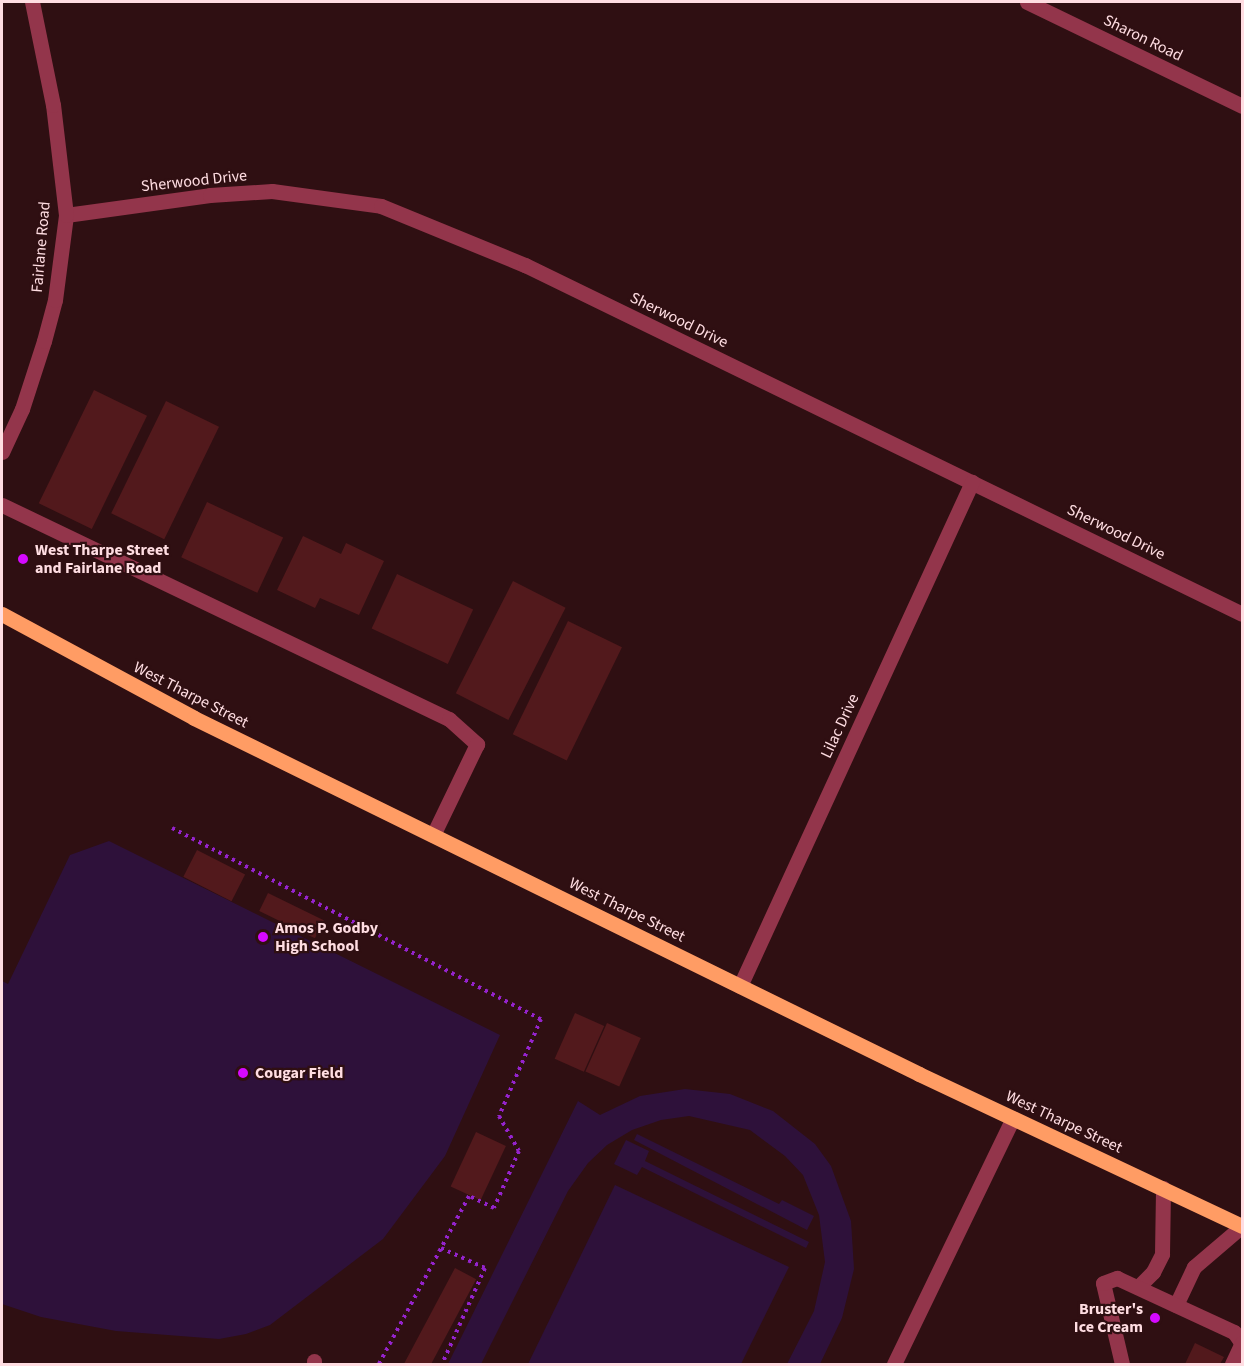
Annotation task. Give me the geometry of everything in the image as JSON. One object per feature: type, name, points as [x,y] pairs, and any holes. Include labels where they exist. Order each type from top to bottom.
[{"type":"main road","name":"West Tharpe Street","points":[[2,614],[194,718],[740,986],[1242,1226]]},
{"type":"street","name":"Fairlane Road","points":[[2,452],[22,409],[44,341],[55,300],[66,215],[53,105],[32,2]]},
{"type":"street","name":"Sharon Road","points":[[1027,2],[1242,106]]},
{"type":"street","name":"Sherwood Drive","points":[[66,215],[210,195],[272,191],[381,206],[525,265],[1242,614]]},
{"type":"street","name":"Lilac Drive","points":[[740,986],[972,482]]},
{"type":"street","points":[[2,505],[449,719],[477,744],[433,835]]},
{"type":"street","points":[[894,1365],[1013,1118]]},
{"type":"street","points":[[1138,1287],[1154,1272],[1162,1254],[1163,1188]]},
{"type":"street","points":[[1176,1305],[1194,1266],[1242,1226]]},
{"type":"street","points":[[1122,1365],[1103,1283],[1117,1278],[1234,1332],[1242,1344],[1232,1365]]},
{"type":"path","points":[[172,828],[541,1019],[499,1116],[519,1151],[494,1208],[469,1196],[379,1365]]},
{"type":"path","points":[[441,1248],[485,1268],[442,1365]]},
{"type":"shaded area","name":"Cougar Field","points":[[109,841],[500,1035],[445,1156],[383,1239],[270,1325],[246,1334],[219,1339],[116,1331],[41,1317],[2,1304],[2,981],[8,984],[70,855]]},
{"type":"shaded area","points":[[685,1089],[730,1094],[773,1111],[815,1144],[831,1166],[851,1221],[854,1269],[842,1318],[820,1364],[787,1364],[814,1311],[825,1262],[819,1215],[803,1175],[785,1156],[750,1130],[689,1116],[661,1120],[632,1130],[607,1145],[588,1163],[568,1191],[481,1364],[448,1364],[578,1101],[600,1115],[640,1096]]},
{"type":"shaded area","points":[[637,1134],[779,1204],[782,1200],[814,1216],[807,1230],[634,1140]]},
{"type":"shaded area","points":[[626,1140],[649,1151],[645,1161],[809,1242],[806,1248],[642,1167],[637,1175],[614,1164]]},
{"type":"shaded area","points":[[615,1185],[789,1267],[741,1364],[528,1364]]},
{"type":"building","points":[[94,390],[147,416],[92,529],[39,503]]},
{"type":"building","points":[[166,401],[219,427],[164,539],[111,513]]},
{"type":"building","points":[[207,502],[283,537],[257,593],[181,557]]},
{"type":"building","points":[[303,536],[341,554],[346,543],[384,561],[359,615],[320,598],[315,608],[277,590]]},
{"type":"building","points":[[397,574],[473,609],[448,664],[372,628]]},
{"type":"building","points":[[513,581],[566,608],[508,720],[456,693]]},
{"type":"building","points":[[568,621],[622,647],[567,761],[513,734]]},
{"type":"building","points":[[197,850],[245,875],[231,901],[183,877]]},
{"type":"building","points":[[268,893],[324,920],[315,938],[259,911]]},
{"type":"building","points":[[575,1013],[604,1026],[584,1072],[555,1059]]},
{"type":"building","points":[[607,1023],[641,1038],[619,1086],[585,1071]]},
{"type":"building","points":[[476,1132],[506,1146],[481,1200],[451,1186]]},
{"type":"building","points":[[455,1268],[476,1279],[431,1364],[404,1363]]},
{"type":"building","points":[[1195,1343],[1224,1357],[1220,1364],[1185,1364]]},
{"type":"place","name":"West Tharpe Street and Fairlane Road","points":[[23,559]]},
{"type":"place","name":"Amos P. Godby High School","points":[[263,937]]},
{"type":"place","name":"Cougar Field","points":[[243,1073]]},
{"type":"place","name":"Bruster's Ice Cream","points":[[1155,1318]]}]
